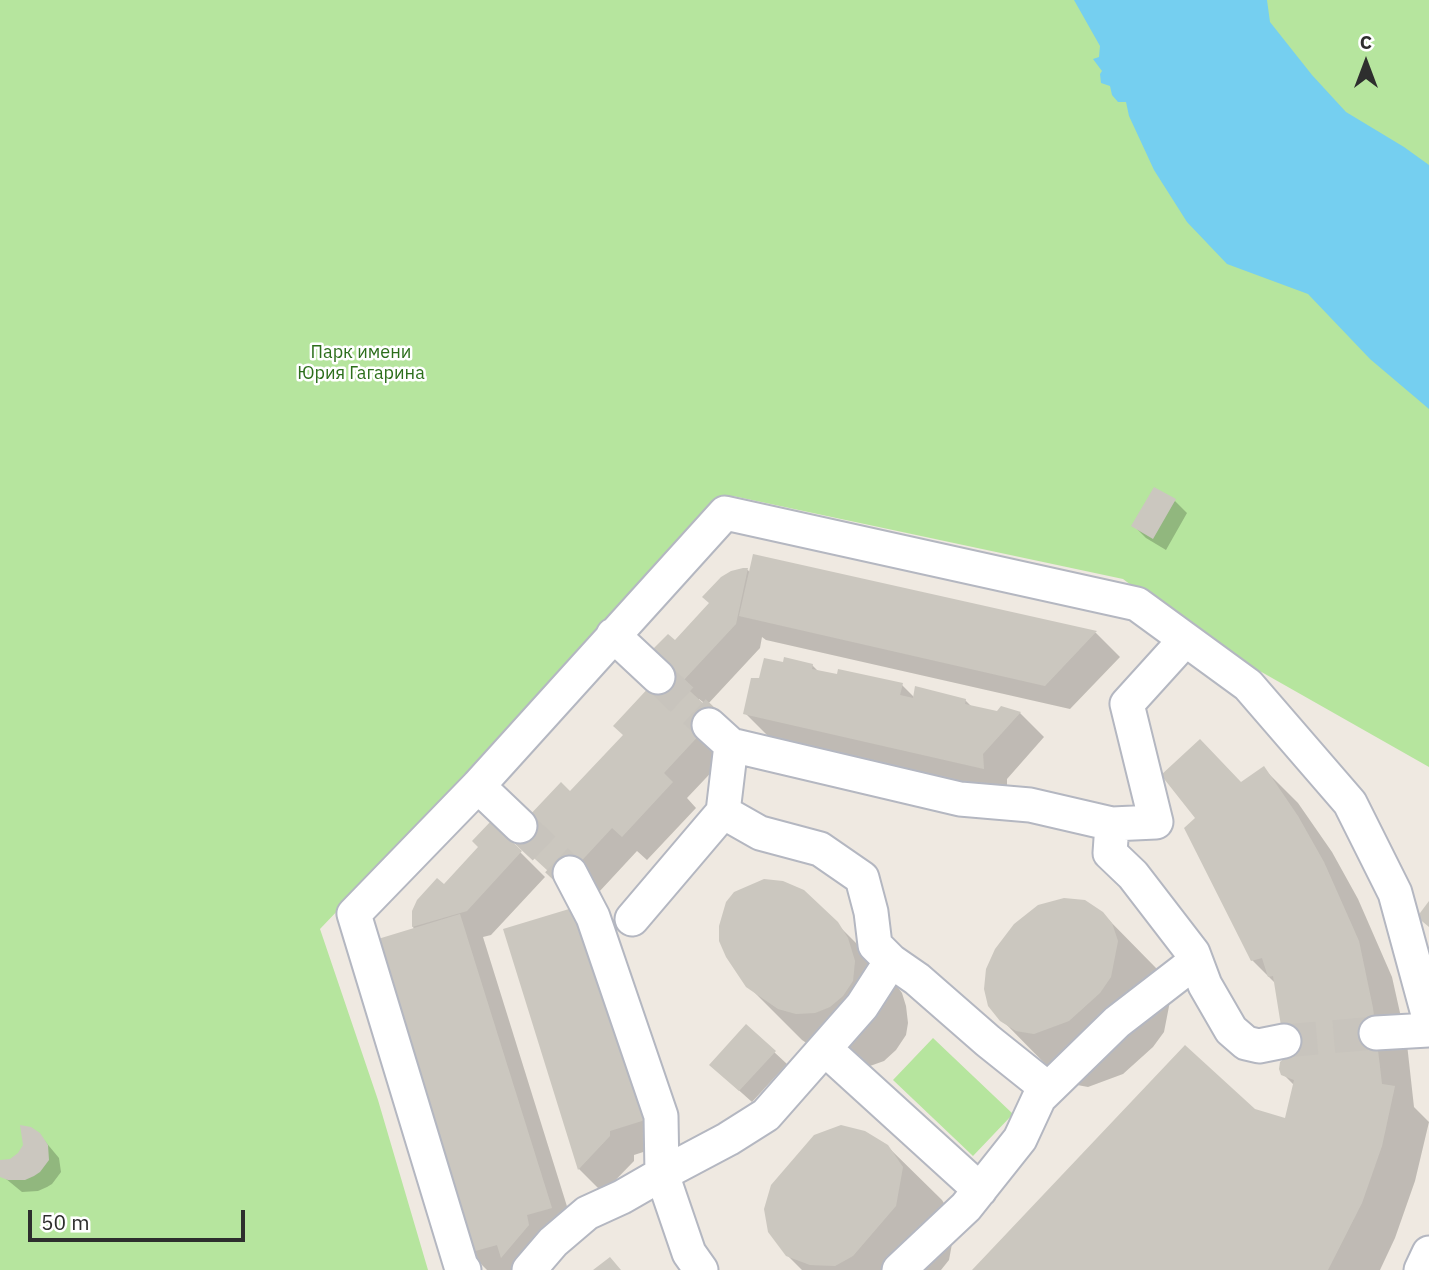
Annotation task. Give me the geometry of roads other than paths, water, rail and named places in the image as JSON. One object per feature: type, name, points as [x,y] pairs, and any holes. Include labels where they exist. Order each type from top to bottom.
[{"type":"lane","points":[[464,1270],[354,914],[478,786],[725,513],[1137,604],[1248,685],[1350,803],[1395,893],[1429,1018]]},
{"type":"lane","points":[[613,635],[658,677]]},
{"type":"lane","points":[[632,919],[723,812],[720,735],[960,799],[1030,805],[1112,824],[1156,822],[1127,704],[1185,640]]},
{"type":"lane","points":[[478,786],[520,826]]},
{"type":"lane","points":[[723,812],[760,833],[820,849],[862,878],[871,912],[875,944],[891,961],[917,979],[1048,1089]]},
{"type":"lane","points":[[1112,824],[1110,853],[1133,875],[1193,953],[1205,985],[1231,1030],[1246,1043],[1259,1046],[1284,1041]]},
{"type":"lane","points":[[570,873],[593,918],[661,1116],[662,1174],[689,1253],[701,1270]]},
{"type":"lane","points":[[529,1270],[553,1242],[587,1213],[728,1139],[766,1115],[862,1006],[891,961]]},
{"type":"lane","points":[[899,1270],[966,1207],[1020,1139],[1039,1098],[1117,1022],[1196,961]]},
{"type":"lane","points":[[1376,1033],[1429,1030]]},
{"type":"lane","points":[[825,1049],[980,1189]]},
{"type":"lane","points":[[1422,1270],[1429,1253]]},
{"type":"water","points":[[1074,0],[1267,0],[1270,22],[1312,75],[1346,112],[1429,165],[1429,409],[1370,359],[1308,294],[1227,264],[1187,222],[1154,170],[1129,116],[1126,102],[1118,102],[1112,95],[1110,86],[1101,83],[1102,71],[1093,59],[1099,57],[1100,46]]},
{"type":"tunnel","points":[[658,677],[709,725]]},
{"type":"tunnel","points":[[520,826],[570,873]]},
{"type":"tunnel","points":[[1284,1041],[1376,1033]]},
{"type":"park label","name":"Парк имени Юрия Гагарина","points":[[361,363]]}]
